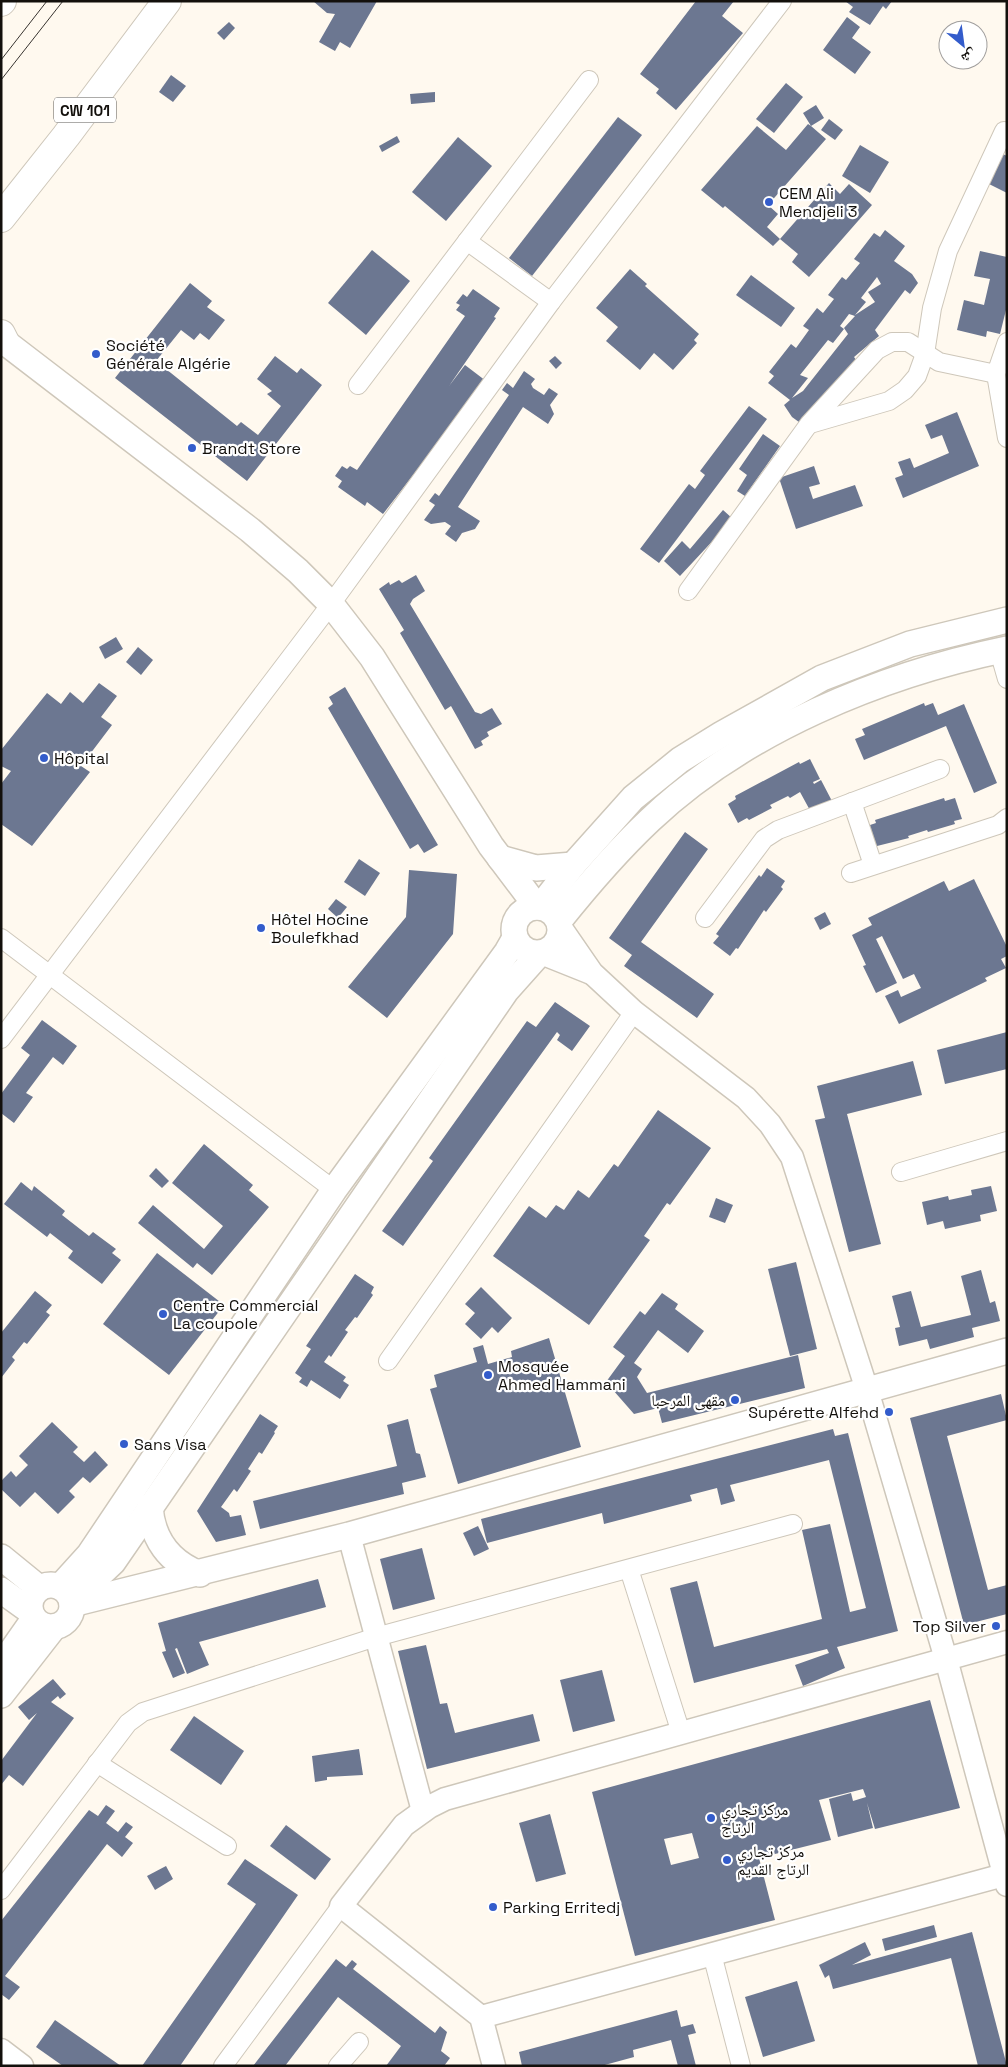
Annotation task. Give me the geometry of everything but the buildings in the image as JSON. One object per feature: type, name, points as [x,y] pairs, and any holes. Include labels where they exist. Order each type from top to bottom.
[{"type":"main road","name":"CW 101","points":[[1,218],[66,136],[167,1]]},
{"type":"main road","points":[[2,338],[250,530],[298,571],[331,604],[372,657],[495,852],[549,916],[557,943],[552,948],[540,953],[506,991],[107,1569],[61,1595]]},
{"type":"main road","points":[[549,916],[573,865],[633,798],[680,760],[722,734],[822,678],[910,644],[1007,620]]},
{"type":"main road","points":[[549,916],[599,873],[650,820],[696,782],[729,760],[783,729],[844,700],[902,677],[1003,650]]},
{"type":"main road","points":[[495,852],[536,868],[573,865]]},
{"type":"main road","points":[[495,852],[505,884],[515,930],[525,950],[540,953]]},
{"type":"main road","points":[[61,1595],[334,1190],[507,952],[515,930],[526,910],[549,916]]},
{"type":"main road","points":[[1,1695],[39,1619],[32,1596],[61,1595],[200,1574],[349,1535],[1007,1351]]},
{"type":"main road","points":[[150,1506],[151,1519],[159,1543],[177,1562],[200,1574]]},
{"type":"main road","points":[[1,1557],[61,1595],[68,1619],[39,1619],[1,1590]]},
{"type":"main road","points":[[1,1666],[39,1619]]},
{"type":"street","points":[[1,1039],[331,604],[551,302],[782,1]]},
{"type":"street","points":[[358,385],[589,80]]},
{"type":"street","points":[[809,424],[890,401],[905,390],[917,376],[926,354],[932,308],[948,251],[1004,131]]},
{"type":"street","points":[[466,241],[551,302]]},
{"type":"street","points":[[688,591],[809,424],[877,350],[892,342],[908,342],[939,362],[996,374]]},
{"type":"street","points":[[1007,342],[996,374],[1007,438]]},
{"type":"street","points":[[1003,650],[1007,679]]},
{"type":"street","points":[[705,918],[764,839],[778,830],[940,769]]},
{"type":"street","points":[[852,802],[873,865]]},
{"type":"street","points":[[851,873],[998,826],[1007,818]]},
{"type":"street","points":[[481,2017],[712,1954],[1006,1878],[946,1659],[867,1390],[792,1157],[770,1124],[746,1098],[634,1012],[592,974],[549,916]]},
{"type":"street","points":[[1,938],[334,1190]]},
{"type":"street","points":[[540,953],[592,974]]},
{"type":"street","points":[[388,1361],[634,1012]]},
{"type":"street","points":[[901,1172],[1007,1140]]},
{"type":"street","points":[[1,1890],[128,1723],[143,1712],[376,1637],[793,1524]]},
{"type":"street","points":[[349,1535],[423,1811]]},
{"type":"street","points":[[629,1569],[681,1733]]},
{"type":"street","points":[[223,2066],[404,1825],[423,1811],[446,1799],[1007,1642]]},
{"type":"street","points":[[97,1763],[227,1846]]},
{"type":"street","points":[[342,1906],[481,2017],[494,2066]]},
{"type":"street","points":[[712,1954],[741,2066]]},
{"type":"street","points":[[338,2066],[359,2042]]},
{"type":"street","points":[[1,2050],[22,2066]]},
{"type":"tram line","points":[[1,60],[47,1]]},
{"type":"tram line","points":[[1,80],[63,1]]},
{"type":"place","name":"CEM Ali Mendjeli 3","points":[[769,202]]},
{"type":"place","name":"Société Générale Algérie","points":[[96,354]]},
{"type":"place","name":"Brandt Store","points":[[192,448]]},
{"type":"place","name":"Hôpital","points":[[44,758]]},
{"type":"place","name":"Hôtel Hocine Boulefkhad","points":[[261,928]]},
{"type":"place","name":"Centre Commercial La coupole","points":[[163,1314]]},
{"type":"place","name":"Mosquée Ahmed Hammani","points":[[488,1375]]},
{"type":"place","name":"مقهى المرحبا","points":[[735,1400]]},
{"type":"place","name":"Supérette Alfehd","points":[[889,1412]]},
{"type":"place","name":"Sans Visa","points":[[124,1444]]},
{"type":"place","name":"Top Silver","points":[[996,1626]]},
{"type":"place","name":"مركز تجاري الرتاج","points":[[711,1818]]},
{"type":"place","name":"مركز تجاري الرتاج القديم","points":[[727,1860]]},
{"type":"place","name":"Parking Erritedj","points":[[493,1907]]}]
